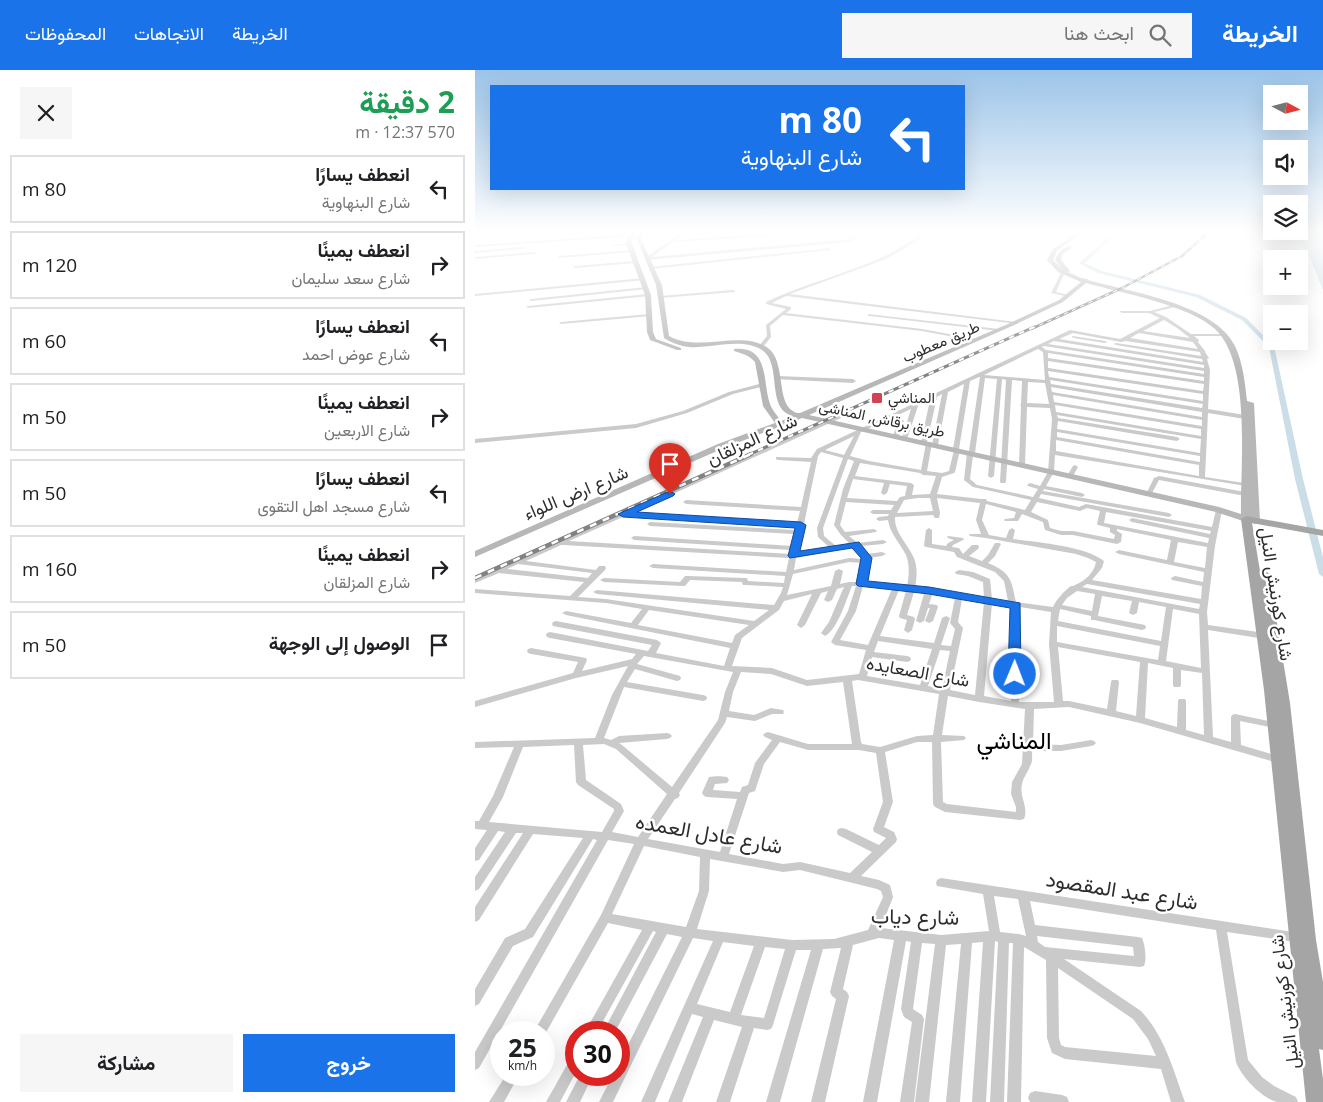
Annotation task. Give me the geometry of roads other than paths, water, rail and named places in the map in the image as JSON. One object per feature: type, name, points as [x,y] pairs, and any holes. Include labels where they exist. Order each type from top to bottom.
[{"type":"main road","points":[[1250,520],[1323,533]]},
{"type":"main road","name":"شارع كورنيش النيل","points":[[1250,520],[1278,759],[1285,780],[1323,1041]]},
{"type":"main road","name":"شارع كورنيش النيل","points":[[1250,520],[1275,645],[1296,937],[1316,1102]]},
{"type":"street","points":[[548,284],[627,278]]},
{"type":"street","points":[[475,296],[633,278]]},
{"type":"street","points":[[643,278],[647,292],[650,332],[653,340],[669,347],[748,352],[757,358],[766,403],[781,422]]},
{"type":"street","points":[[656,278],[659,285],[664,331],[669,340],[682,344],[745,344],[760,347],[769,336],[768,326],[789,307],[768,304],[785,294],[828,278]]},
{"type":"street","points":[[1060,278],[1053,293],[1067,296]]},
{"type":"street","name":"شارع كورنيش النيل","points":[[1076,278],[1140,294],[1205,317],[1224,328],[1233,342],[1248,390],[1250,520]]},
{"type":"street","name":"شارع كورنيش النيل","points":[[1081,278],[1089,282]]},
{"type":"street","name":"طريق معطوب","points":[[800,417],[1012,324],[1067,296],[1089,282]]},
{"type":"street","points":[[660,296],[733,291]]},
{"type":"street","points":[[531,300],[647,292]]},
{"type":"street","points":[[527,307],[647,292]]},
{"type":"street","points":[[785,294],[1012,324]]},
{"type":"street","name":"شارع كورنيش النيل","points":[[1140,294],[1173,306],[1205,321],[1233,342]]},
{"type":"street","points":[[779,297],[1012,324]]},
{"type":"street","points":[[1122,312],[1150,312],[1173,306]]},
{"type":"street","points":[[1150,312],[1191,334],[1203,351],[1206,383],[1202,476]]},
{"type":"street","points":[[782,314],[922,330],[976,340]]},
{"type":"street","points":[[561,323],[649,315]]},
{"type":"street","points":[[870,315],[999,330]]},
{"type":"street","points":[[727,669],[740,634],[776,608],[782,599],[796,548],[814,460],[819,450],[1043,348],[1055,339],[1075,330],[1119,341],[1164,318]]},
{"type":"street","points":[[650,332],[664,331]]},
{"type":"street","points":[[1139,332],[1197,341]]},
{"type":"street","points":[[1191,334],[1224,335]]},
{"type":"street","points":[[1063,336],[1206,367]]},
{"type":"street","points":[[1055,339],[1206,367]]},
{"type":"street","points":[[1125,339],[1203,351]]},
{"type":"street","name":"طريق برقاش, المناشى","points":[[760,347],[771,356],[782,404],[790,413],[800,417],[829,421],[862,430],[929,443],[1219,510],[1250,520]]},
{"type":"street","points":[[1043,348],[1206,367]]},
{"type":"street","points":[[1007,520],[1016,520],[1035,500],[1051,472],[1055,430],[1043,348]]},
{"type":"street","points":[[1045,359],[1206,383]]},
{"type":"street","points":[[981,376],[1025,380],[1047,377],[1204,401],[1247,421]]},
{"type":"street","points":[[981,376],[967,480],[975,486],[1035,500],[1081,509],[1085,506],[1214,533]]},
{"type":"street","points":[[1047,377],[1204,401]]},
{"type":"street","points":[[777,378],[853,381]]},
{"type":"street","points":[[991,476],[1000,378]]},
{"type":"street","points":[[1003,482],[1009,378]]},
{"type":"street","points":[[1022,465],[1025,380]]},
{"type":"street","points":[[819,450],[923,473],[939,475],[952,472],[967,381]]},
{"type":"street","points":[[475,441],[630,427],[669,417],[720,396],[763,385]]},
{"type":"street","points":[[929,443],[945,391]]},
{"type":"street","points":[[1050,393],[1204,418]]},
{"type":"street","points":[[923,473],[929,443],[934,396]]},
{"type":"street","points":[[1023,404],[1203,441]]},
{"type":"street","points":[[901,437],[915,405]]},
{"type":"street","points":[[1053,410],[1203,428]]},
{"type":"street","name":"شارع المزلقان","points":[[475,581],[850,412]]},
{"type":"street","name":"شارع ارض اللواء","points":[[475,554],[721,446],[781,422],[800,417]]},
{"type":"street","points":[[901,421],[901,437]]},
{"type":"street","points":[[835,548],[821,537],[820,528],[847,456],[862,430]]},
{"type":"street","points":[[1055,430],[1119,444],[1203,455]]},
{"type":"street","points":[[1055,438],[1202,464]]},
{"type":"street","points":[[1054,450],[1245,485]]},
{"type":"street","points":[[778,458],[814,460]]},
{"type":"street","points":[[858,460],[843,500],[837,524],[843,534],[855,544],[866,559],[862,584],[852,611],[835,642],[907,660]]},
{"type":"street","points":[[1070,476],[1075,467]]},
{"type":"street","name":"شارع كورنيش النيل","points":[[1248,467],[1245,494],[1250,520]]},
{"type":"street","points":[[873,512],[893,515],[937,515],[933,496],[939,475]]},
{"type":"street","points":[[851,477],[912,486],[908,498]]},
{"type":"street","points":[[1149,494],[1158,478],[1245,494]]},
{"type":"street","points":[[884,493],[888,482]]},
{"type":"street","points":[[1030,485],[1041,489],[1169,515]]},
{"type":"street","points":[[1041,489],[1141,505]]},
{"type":"street","points":[[986,536],[979,520],[990,490]]},
{"type":"street","points":[[908,630],[911,620],[903,616],[911,588],[912,559],[894,529],[893,515],[902,498],[933,496],[985,500],[1046,521],[1047,529],[1051,531],[1117,542],[1119,534],[1113,532],[1114,527]]},
{"type":"street","points":[[843,500],[900,503]]},
{"type":"street","points":[[686,502],[803,510]]},
{"type":"street","points":[[1103,510],[1099,523],[1211,546]]},
{"type":"street","points":[[1209,739],[1203,612],[1211,546],[1219,510]]},
{"type":"street","points":[[623,514],[800,528]]},
{"type":"street","points":[[879,519],[893,515]]},
{"type":"street","points":[[1113,516],[1214,533]]},
{"type":"street","points":[[650,524],[800,528]]},
{"type":"street","points":[[929,530],[927,546],[958,551],[965,556],[998,570],[1008,580],[1014,606],[1015,705]]},
{"type":"street","points":[[1009,540],[1012,530]]},
{"type":"street","points":[[843,534],[874,531]]},
{"type":"street","points":[[1063,549],[1066,533]]},
{"type":"street","points":[[972,535],[1063,549],[1092,556],[1100,561],[1094,575],[1074,588],[1056,608],[1055,644],[1059,703]]},
{"type":"street","points":[[949,549],[950,544],[961,539],[950,537]]},
{"type":"street","points":[[634,538],[796,548]]},
{"type":"street","points":[[1170,563],[1175,539]]},
{"type":"street","points":[[561,542],[794,556],[855,544],[883,542]]},
{"type":"street","points":[[984,563],[991,556],[997,544]]},
{"type":"street","points":[[965,556],[975,547]]},
{"type":"street","points":[[1119,552],[1208,571]]},
{"type":"street","points":[[653,566],[790,574],[882,554]]},
{"type":"street","points":[[517,562],[600,570],[571,599]]},
{"type":"street","points":[[498,571],[590,580]]},
{"type":"street","points":[[828,600],[835,587],[839,571]]},
{"type":"street","points":[[959,572],[987,581],[988,602],[979,699]]},
{"type":"street","points":[[591,600],[605,579],[682,584],[689,578],[744,580],[746,583],[787,585]]},
{"type":"street","points":[[1175,578],[1206,585]]},
{"type":"street","points":[[1085,581],[1204,602]]},
{"type":"street","points":[[825,633],[833,622],[849,584]]},
{"type":"street","points":[[782,599],[849,584],[862,584],[911,588],[1014,606],[1056,608],[1094,614]]},
{"type":"street","points":[[862,678],[875,638],[897,587]]},
{"type":"street","points":[[1074,588],[1203,612]]},
{"type":"street","points":[[475,591],[591,600],[754,623]]},
{"type":"street","points":[[801,625],[818,591]]},
{"type":"street","points":[[920,621],[929,591]]},
{"type":"street","points":[[597,592],[776,608]]},
{"type":"street","points":[[1099,593],[1094,618],[1142,627]]},
{"type":"street","points":[[959,596],[954,623],[959,628],[945,693],[938,713],[935,753],[940,807],[1019,817],[1021,807],[1016,794],[1017,782],[1027,764],[1030,706]]},
{"type":"street","points":[[1133,613],[1136,600]]},
{"type":"street","points":[[925,605],[934,607],[929,621]]},
{"type":"street","points":[[1162,663],[1170,606]]},
{"type":"street","points":[[633,626],[647,607]]},
{"type":"street","points":[[664,618],[668,610]]},
{"type":"street","points":[[566,613],[734,646]]},
{"type":"street","points":[[923,688],[946,618]]},
{"type":"street","points":[[1055,623],[1164,644]]},
{"type":"street","points":[[556,624],[657,643],[632,664],[598,741]]},
{"type":"street","points":[[1203,627],[1265,636]]},
{"type":"street","name":"شارع الصعايده","points":[[550,635],[727,669],[772,671],[799,681],[815,684],[847,678],[862,678],[1015,705],[1030,706],[1059,703],[1140,720],[1278,759]]},
{"type":"street","points":[[875,638],[954,649]]},
{"type":"street","points":[[1055,644],[1205,671]]},
{"type":"street","points":[[531,651],[583,660],[576,675]]},
{"type":"street","points":[[1005,666],[1006,659],[1015,659]]},
{"type":"street","points":[[1140,720],[1145,660]]},
{"type":"street","points":[[475,704],[576,675],[632,664],[677,678]]},
{"type":"street","points":[[1177,666],[1177,685]]},
{"type":"street","points":[[546,1021],[605,918],[641,841],[713,736],[725,714],[729,692],[738,670]]},
{"type":"street","points":[[847,678],[856,742],[859,747]]},
{"type":"street","points":[[1111,713],[1115,682]]},
{"type":"street","points":[[622,684],[703,698]]},
{"type":"street","points":[[1181,701],[1181,731]]},
{"type":"street","points":[[725,714],[755,718],[771,711],[780,712]]},
{"type":"street","points":[[1237,747],[1235,717],[1275,725]]},
{"type":"street","points":[[612,743],[619,739],[667,736]]},
{"type":"street","points":[[723,858],[745,790],[752,788],[760,764],[773,737],[808,746],[859,747],[881,750],[917,739],[936,737],[961,738]]},
{"type":"street","points":[[475,745],[578,741],[612,743],[675,794]]},
{"type":"street","points":[[475,1064],[607,836],[619,808],[581,782],[578,741]]},
{"type":"street","points":[[479,825],[497,797],[520,743]]},
{"type":"street","points":[[1029,747],[1061,748],[1091,743]]},
{"type":"street","points":[[852,878],[892,839],[890,835],[878,828],[889,799],[881,750]]},
{"type":"street","points":[[724,780],[712,780],[707,793],[743,796]]},
{"type":"street","name":"شارع عادل العمده","points":[[479,825],[607,836],[641,841],[783,868],[800,866],[883,886],[888,891],[889,897],[873,933]]},
{"type":"street","points":[[475,857],[495,827]]},
{"type":"street","points":[[475,886],[513,828]]},
{"type":"street","points":[[475,917],[531,829]]},
{"type":"street","points":[[841,832],[880,851]]},
{"type":"street","points":[[475,1000],[509,942],[529,933],[590,836]]},
{"type":"street","points":[[606,1102],[690,933],[704,891],[705,854]]},
{"type":"street","name":"شارع عبد المقصود","points":[[941,883],[1296,937]]},
{"type":"street","points":[[988,890],[996,936],[997,1102]]},
{"type":"street","points":[[1023,895],[1030,930],[1043,951],[1053,1038],[1056,1049],[1065,1053],[1165,1063]]},
{"type":"street","name":"شارع دياب","points":[[605,918],[690,933],[792,945],[818,946],[848,941],[873,933],[941,940],[996,936],[1019,940],[1043,951],[1137,1015],[1153,1034],[1178,1102]]},
{"type":"street","points":[[597,1021],[650,926]]},
{"type":"street","points":[[1221,926],[1242,1062],[1249,1075],[1261,1086],[1291,1102]]},
{"type":"street","points":[[615,1021],[664,928]]},
{"type":"street","points":[[1030,930],[1138,942],[1140,962],[1043,951]]},
{"type":"street","points":[[870,1102],[901,935]]},
{"type":"street","points":[[979,1102],[996,936]]},
{"type":"street","points":[[648,1102],[721,937]]},
{"type":"street","points":[[907,1102],[918,1019],[908,1013],[907,1009],[917,937]]},
{"type":"street","points":[[953,1102],[967,938]]},
{"type":"street","points":[[922,1102],[941,940]]},
{"type":"street","points":[[1014,1102],[1019,940]]},
{"type":"street","points":[[734,1019],[761,941]]},
{"type":"street","points":[[818,1102],[843,996],[836,992],[848,941]]},
{"type":"street","points":[[689,1008],[750,1023],[768,1024],[792,945]]},
{"type":"street","points":[[773,1102],[818,946]]},
{"type":"street","points":[[675,1102],[710,1014]]},
{"type":"street","points":[[723,1102],[750,1023]]},
{"type":"street","points":[[553,1102],[565,1080]]},
{"type":"street","points":[[496,1102],[506,1086]]},
{"type":"street","points":[[573,1102],[581,1086]]},
{"type":"street","points":[[1035,1098],[1060,1102]]},
{"type":"water","points":[[1318,278],[1323,278],[1323,290]]},
{"type":"waterway","points":[[1125,278],[1198,296],[1244,319],[1272,347],[1299,479],[1323,574]]},
{"type":"railway","points":[[1031,329],[1140,278]]},
{"type":"railway","points":[[748,455],[1034,327]]},
{"type":"railway","points":[[475,578],[751,454]]},
{"type":"place","name":"المناشي","points":[[877,398]]},
{"type":"district","name":"المناشي","points":[[1014,741]]}]
